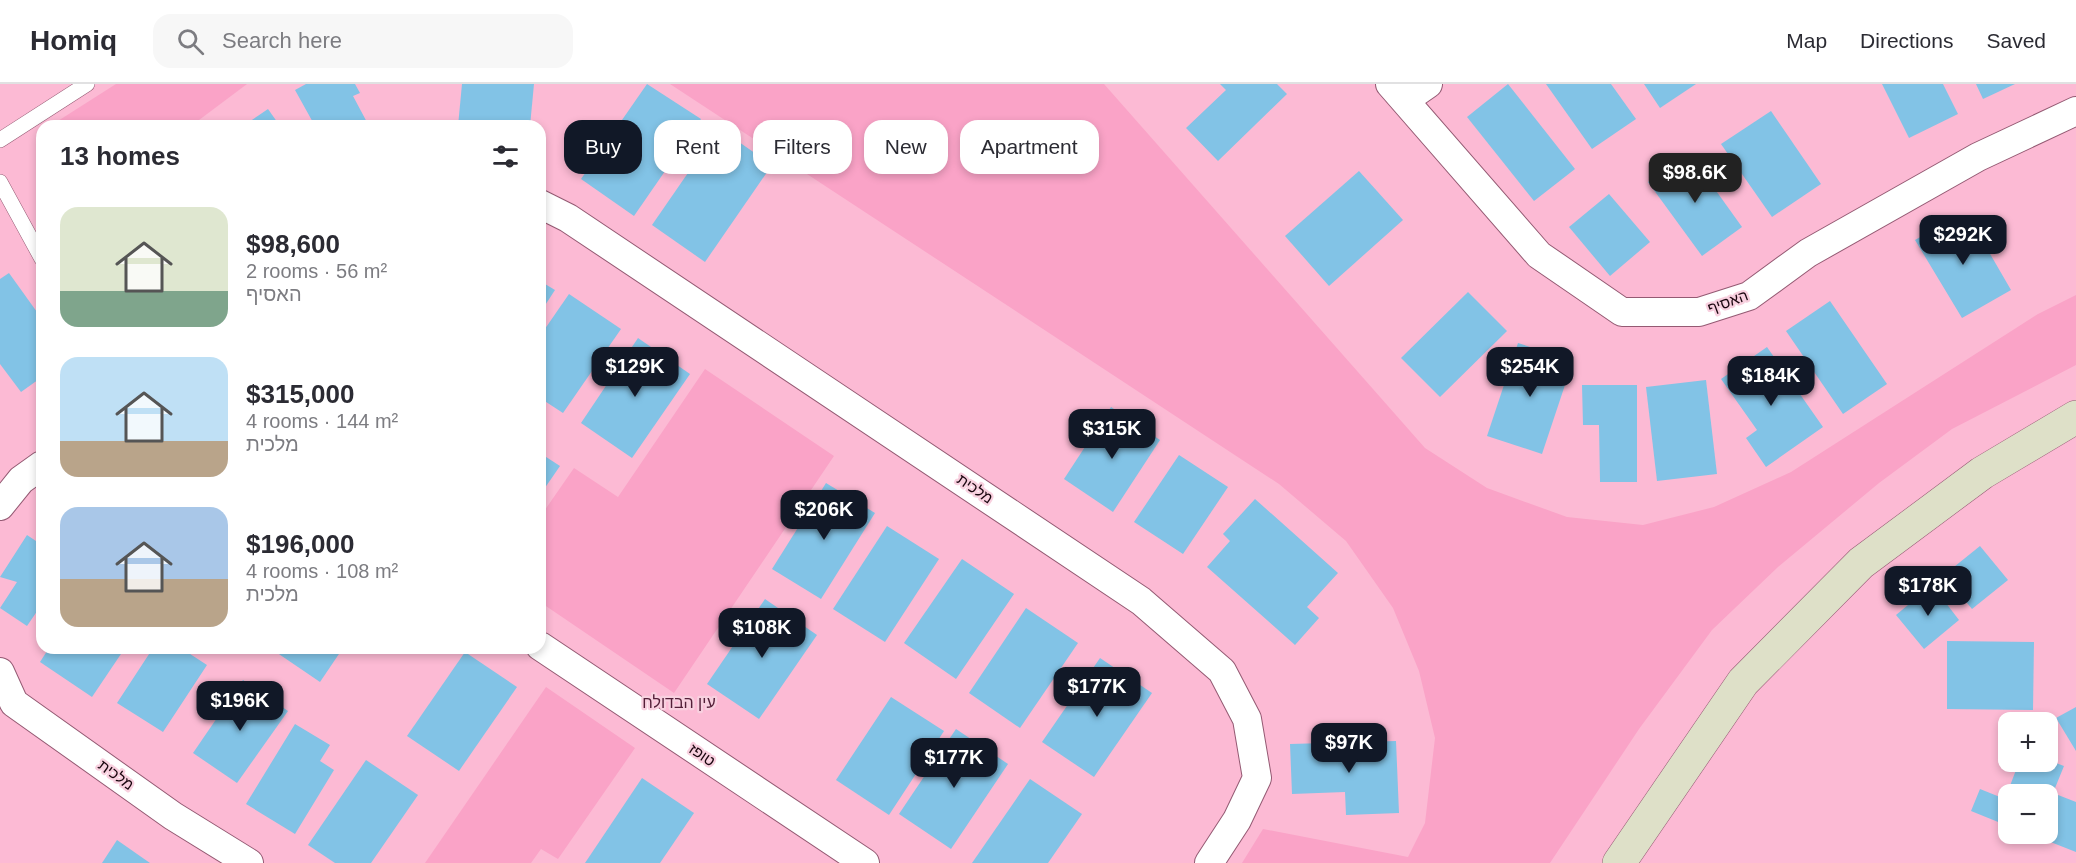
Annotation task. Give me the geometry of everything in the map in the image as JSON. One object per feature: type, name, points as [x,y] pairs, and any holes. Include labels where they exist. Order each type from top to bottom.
[{"type":"street","points":[[1397,92],[1428,84]]},
{"type":"street","name":"האסיף","points":[[1397,92],[1539,255],[1622,312],[1699,312],[1749,296],[1828,241],[1978,157],[2076,111]]},
{"type":"street","name":"מלכית","points":[[546,207],[568,218],[1142,601],[1222,671],[1247,719],[1257,778],[1237,820],[1209,863]]},
{"type":"street","points":[[1619,863],[1743,682],[1861,563],[1982,473],[2076,417]]},
{"type":"street","points":[[0,506],[21,480],[36,469]]},
{"type":"street","name":"טופז","points":[[546,650],[865,863]]},
{"type":"street","name":"מלכית","points":[[0,672],[15,703],[173,816],[249,863]]},
{"type":"lane","points":[[0,140],[87,84]]},
{"type":"lane","points":[[0,182],[36,248]]},
{"type":"shaded area","points":[[116,84],[247,84],[199,120],[59,120]]},
{"type":"shaded area","points":[[670,84],[1104,84],[1425,448],[1487,488],[1567,517],[1643,525],[1714,507],[1791,472],[2038,314],[2076,295],[2076,365],[1952,429],[1879,483],[1778,567],[1712,630],[1639,729],[1550,863],[1242,863],[1263,829],[1408,857],[1425,823],[1435,738],[1419,671],[1393,608],[1346,541],[1279,484],[807,174],[852,174],[852,120],[753,120],[753,139],[741,131],[741,120],[725,120]]},
{"type":"shaded area","points":[[705,369],[834,456],[674,693],[546,606],[546,508],[574,468],[618,497]]},
{"type":"shaded area","points":[[546,687],[635,748],[558,859],[541,849],[531,863],[425,863]]},
{"type":"building","points":[[306,84],[355,84],[360,93],[353,96],[366,120],[312,120],[295,90]]},
{"type":"building","points":[[462,84],[534,84],[531,120],[459,120]]},
{"type":"building","points":[[647,84],[701,119],[654,120],[654,174],[663,174],[634,216],[581,179],[584,174],[642,174],[642,120],[622,120]]},
{"type":"building","points":[[1220,84],[1277,84],[1287,94],[1218,161],[1186,128],[1226,90]]},
{"type":"building","points":[[1508,84],[1575,169],[1534,201],[1467,117]]},
{"type":"building","points":[[1546,84],[1611,84],[1636,119],[1592,149]]},
{"type":"building","points":[[1644,84],[1696,84],[1660,108]]},
{"type":"building","points":[[1882,84],[1943,84],[1958,114],[1909,138]]},
{"type":"building","points":[[1976,84],[2015,84],[1983,99]]},
{"type":"building","points":[[268,109],[276,120],[252,120]]},
{"type":"building","points":[[1771,111],[1821,184],[1772,217],[1721,144]]},
{"type":"building","points":[[741,143],[753,152],[753,174],[766,174],[705,262],[652,225],[687,174],[741,174]]},
{"type":"building","points":[[1689,153],[1742,227],[1702,256],[1648,182]]},
{"type":"building","points":[[1359,171],[1403,220],[1329,286],[1285,236]]},
{"type":"building","points":[[1609,194],[1650,242],[1610,276],[1569,227]]},
{"type":"building","points":[[1950,220],[1956,230],[1971,221],[2011,290],[1962,318],[1915,240]]},
{"type":"building","points":[[9,273],[36,311],[36,381],[21,392],[0,364],[0,279]]},
{"type":"building","points":[[546,285],[555,290],[546,304]]},
{"type":"building","points":[[1468,292],[1507,331],[1440,397],[1401,358]]},
{"type":"building","points":[[569,294],[621,329],[563,413],[546,402],[546,327]]},
{"type":"building","points":[[1830,301],[1887,384],[1843,414],[1786,331]]},
{"type":"building","points":[[638,338],[690,374],[632,458],[581,423]]},
{"type":"building","points":[[1518,343],[1573,361],[1542,454],[1487,436]]},
{"type":"building","points":[[1767,347],[1823,427],[1766,467],[1746,438],[1757,430],[1721,379]]},
{"type":"building","points":[[1706,380],[1717,474],[1657,481],[1646,387]]},
{"type":"building","points":[[1582,385],[1637,385],[1637,482],[1600,482],[1599,425],[1583,425]]},
{"type":"building","points":[[1111,407],[1160,440],[1113,512],[1064,479]]},
{"type":"building","points":[[1179,455],[1228,487],[1183,554],[1134,522]]},
{"type":"building","points":[[546,457],[560,466],[546,486]]},
{"type":"building","points":[[826,483],[875,513],[821,599],[772,569]]},
{"type":"building","points":[[1255,499],[1338,573],[1307,607],[1319,618],[1295,645],[1207,567],[1230,541],[1223,534]]},
{"type":"building","points":[[887,526],[939,559],[885,642],[833,609]]},
{"type":"building","points":[[27,535],[36,541],[36,613],[27,626],[0,608],[17,582],[0,577]]},
{"type":"building","points":[[1980,546],[2008,580],[1972,609],[1944,575]]},
{"type":"building","points":[[962,559],[1014,594],[956,679],[904,643]]},
{"type":"building","points":[[1932,585],[1959,620],[1924,649],[1896,615]]},
{"type":"building","points":[[765,599],[817,635],[759,719],[707,684]]},
{"type":"building","points":[[1026,608],[1078,643],[1020,728],[969,693]]},
{"type":"building","points":[[1947,641],[2034,642],[2033,710],[1947,709]]},
{"type":"building","points":[[45,654],[121,654],[92,697],[40,662]]},
{"type":"building","points":[[149,654],[190,654],[207,665],[163,732],[117,703]]},
{"type":"building","points":[[279,654],[339,654],[320,682]]},
{"type":"building","points":[[464,654],[468,654],[517,687],[459,771],[407,736]]},
{"type":"building","points":[[1100,658],[1152,693],[1094,777],[1042,742]]},
{"type":"building","points":[[243,680],[288,711],[237,783],[193,753]]},
{"type":"building","points":[[891,697],[944,731],[889,815],[836,780]]},
{"type":"building","points":[[2076,707],[2076,751],[2058,721],[2058,717]]},
{"type":"building","points":[[295,724],[330,745],[320,761],[334,770],[295,834],[246,804]]},
{"type":"building","points":[[956,729],[1008,764],[951,849],[899,814]]},
{"type":"building","points":[[1396,741],[1399,813],[1346,815],[1345,792],[1292,794],[1290,744]]},
{"type":"building","points":[[366,760],[418,795],[371,863],[335,863],[308,845]]},
{"type":"building","points":[[2058,764],[2064,766],[2057,784],[2011,784],[2015,772],[2058,772]]},
{"type":"building","points":[[642,778],[694,813],[660,863],[585,863]]},
{"type":"building","points":[[1030,779],[1082,814],[1048,863],[972,863]]},
{"type":"building","points":[[1980,789],[1998,796],[1998,822],[1971,811]]},
{"type":"building","points":[[2058,795],[2076,802],[2076,852],[2056,844],[2058,844]]},
{"type":"building","points":[[117,840],[150,863],[102,863]]},
{"type":"district","name":"עין הבדולח","points":[[679,702]]}]
